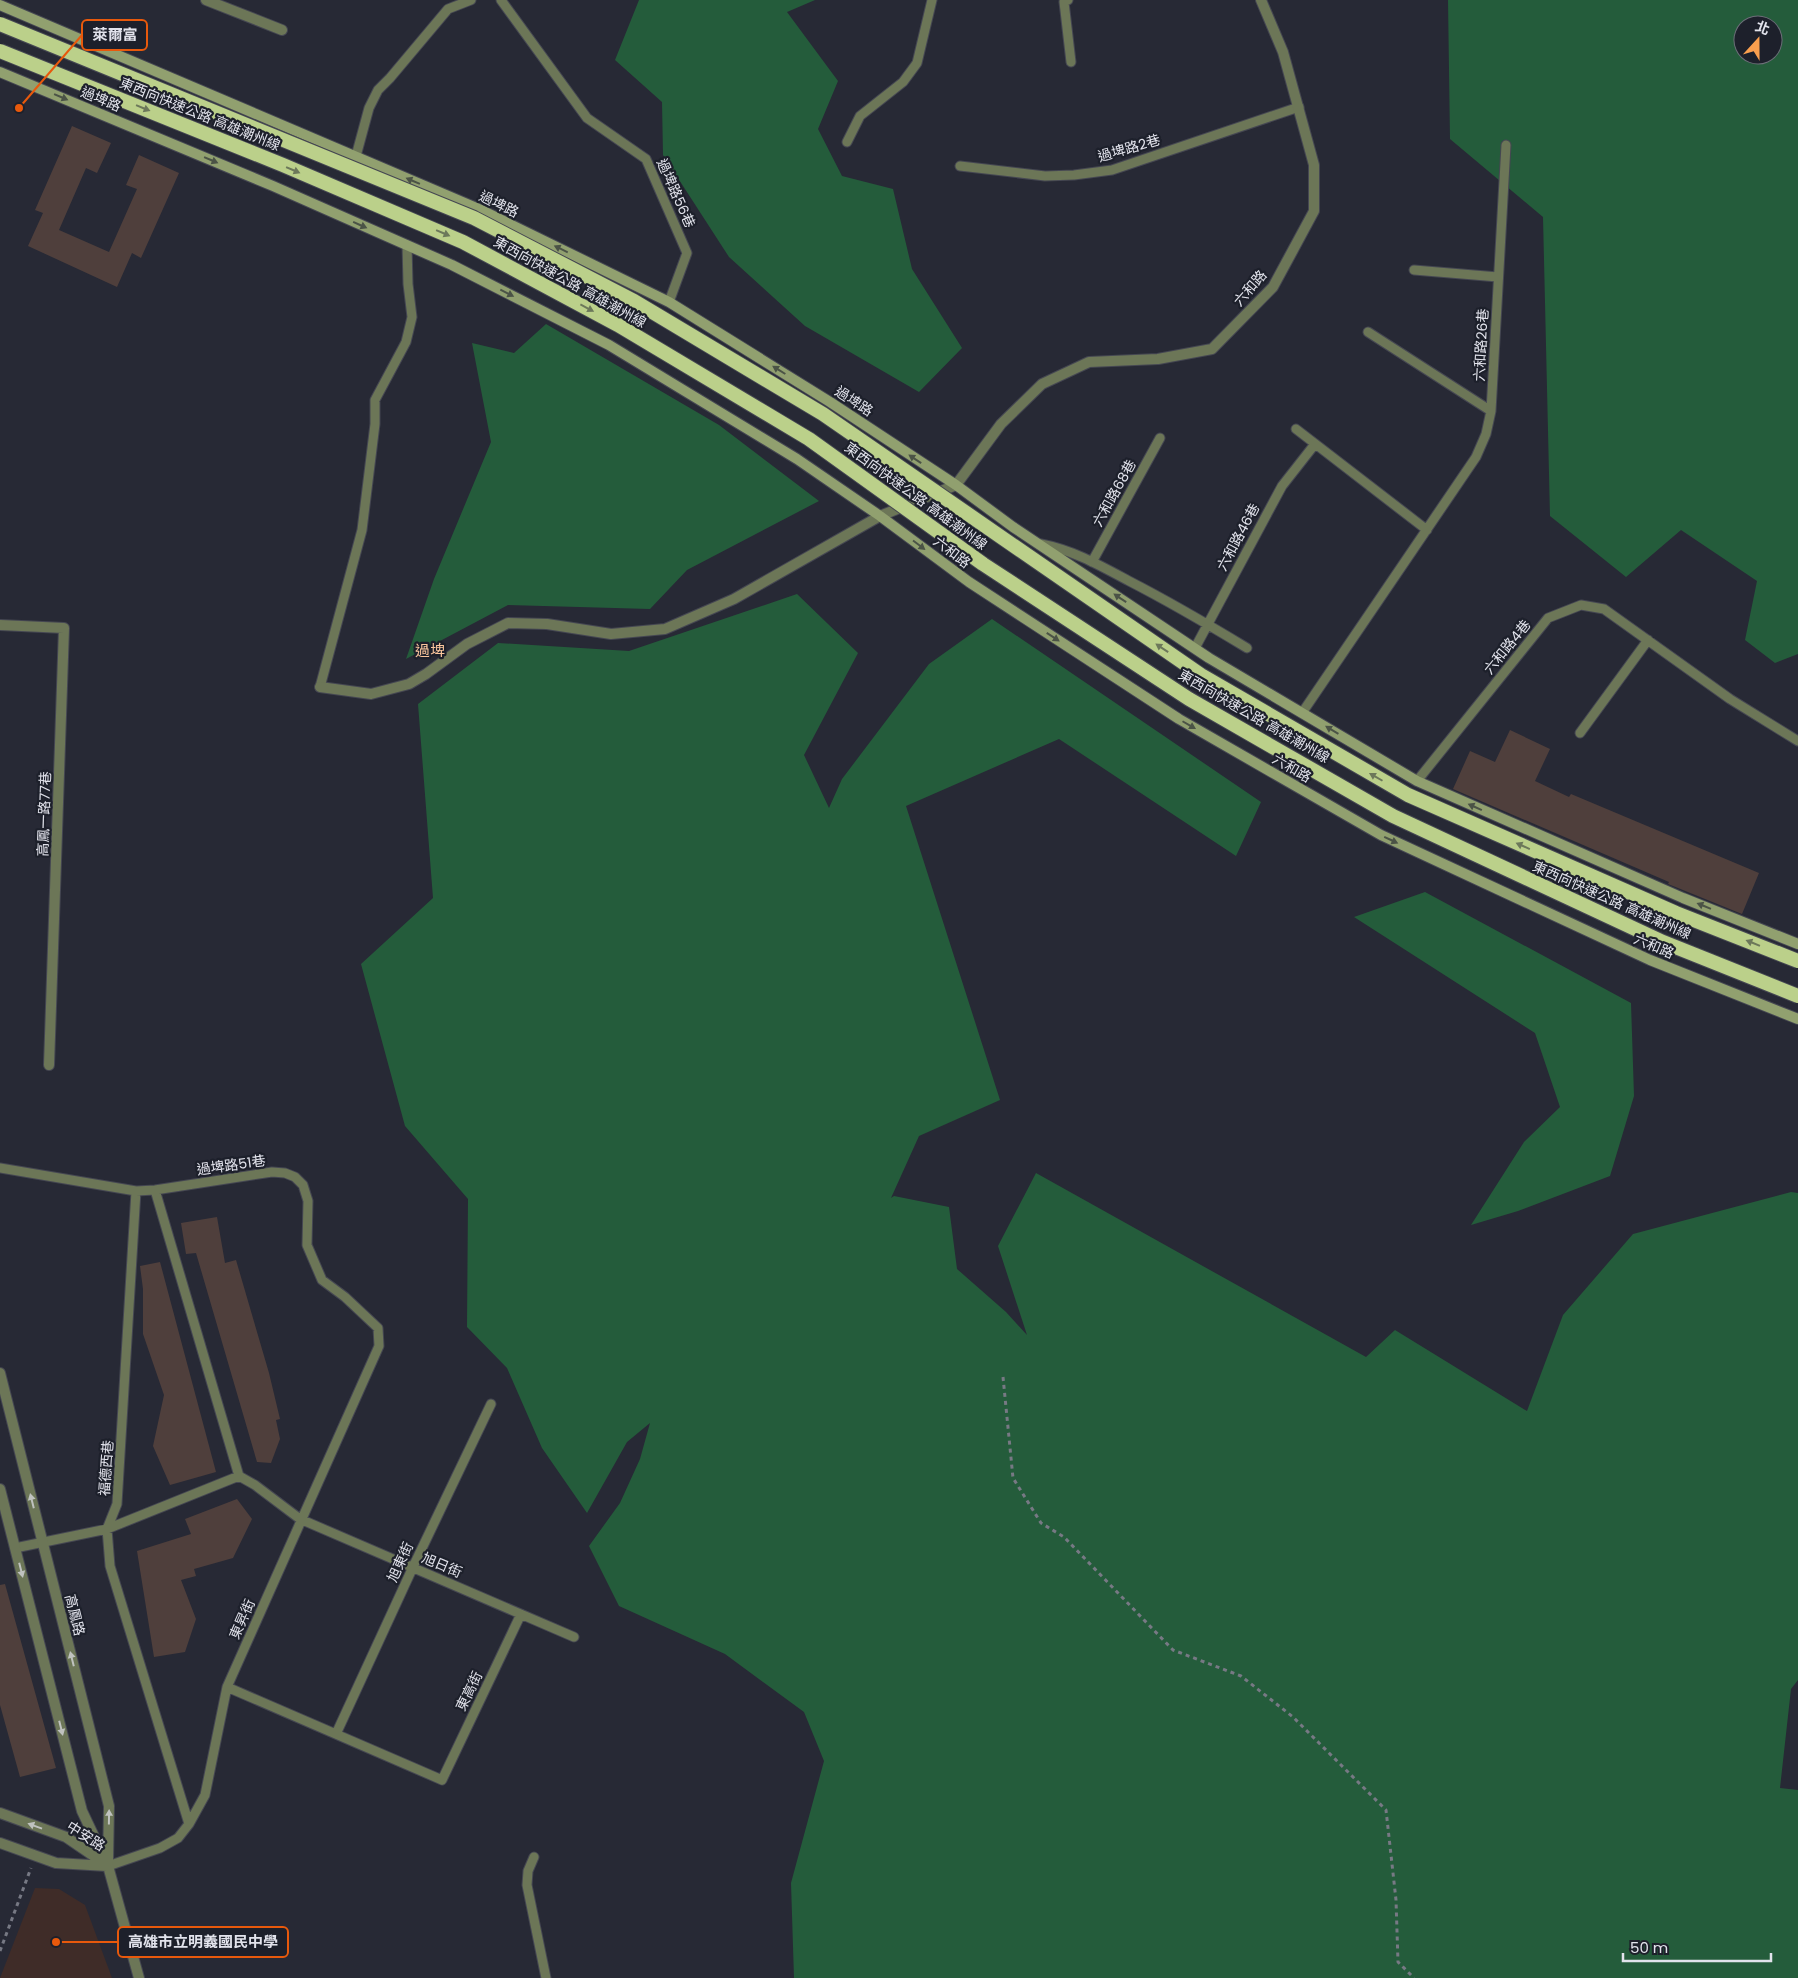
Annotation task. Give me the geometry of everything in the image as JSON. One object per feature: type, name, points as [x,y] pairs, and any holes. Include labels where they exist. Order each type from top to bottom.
[{"type":"highway","name":"東西向快速公路 高雄潮州線","points":[[0,24],[474,218],[626,297],[823,414],[1201,674],[1408,795],[1676,913],[1798,961]]},
{"type":"highway","name":"東西向快速公路 高雄潮州線","points":[[0,51],[283,165],[463,242],[618,325],[809,439],[983,564],[1189,699],[1393,816],[1663,942],[1798,996]]},
{"type":"main road","name":"過埤路","points":[[0,5],[479,209],[669,302],[830,402],[956,486]]},
{"type":"main road","name":"過埤路","points":[[0,72],[273,186],[452,265],[609,344],[797,459],[880,516]]},
{"type":"main road","points":[[956,486],[1038,544],[1195,648],[1417,781],[1682,898],[1798,944]]},
{"type":"main road","name":"六和路","points":[[880,516],[969,582],[1179,719],[1381,835],[1650,960],[1798,1019]]},
{"type":"street","points":[[206,0],[282,30]]},
{"type":"street","name":"六和路","points":[[956,486],[1001,424],[1042,384],[1089,362],[1158,359],[1212,349],[1273,288],[1314,211],[1314,165],[1283,52],[1261,0]]},
{"type":"street","points":[[320,687],[371,694],[409,684],[467,644],[508,623],[548,624],[611,634],[665,629],[734,599],[880,516],[956,486]]},
{"type":"street","name":"高鳳一路77巷","points":[[0,625],[64,628],[49,1066]]},
{"type":"street","name":"高鳳路","points":[[0,1373],[109,1806],[108,1866]]},
{"type":"street","name":"高鳳路","points":[[0,1489],[82,1811],[108,1866],[139,1978]]},
{"type":"street","name":"中安路","points":[[0,1813],[66,1837],[108,1866]]},
{"type":"street","name":"中安路","points":[[0,1843],[56,1863],[108,1866]]},
{"type":"lane","points":[[356,156],[369,108],[378,90],[448,9],[471,0]]},
{"type":"lane","name":"過埤路56巷","points":[[501,0],[587,118],[646,159],[687,253],[669,302]]},
{"type":"lane","points":[[847,142],[860,116],[903,82],[917,64],[932,0]]},
{"type":"lane","points":[[1068,0],[1064,2],[1071,62]]},
{"type":"lane","name":"過埤路2巷","points":[[960,166],[1045,176],[1074,175],[1112,170],[1299,107]]},
{"type":"lane","name":"六和路26巷","points":[[1302,713],[1476,457],[1486,434],[1491,411],[1506,145]]},
{"type":"lane","points":[[320,687],[362,530],[375,424],[375,400],[406,342],[412,317],[407,245]]},
{"type":"lane","points":[[1414,270],[1498,277]]},
{"type":"lane","points":[[1368,332],[1491,411]]},
{"type":"lane","points":[[1296,429],[1427,530]]},
{"type":"lane","name":"六和路68巷","points":[[1092,562],[1160,438]]},
{"type":"lane","name":"六和路46巷","points":[[1195,648],[1282,486],[1315,444]]},
{"type":"lane","points":[[1038,544],[1060,548],[1092,562],[1208,624],[1247,648]]},
{"type":"lane","name":"六和路4巷","points":[[1417,781],[1548,618],[1581,605],[1593,605],[1613,614],[1730,699],[1798,741]]},
{"type":"lane","points":[[1580,733],[1648,640]]},
{"type":"lane","name":"過埤路51巷","points":[[0,1168],[136,1191],[155,1190],[272,1172],[285,1173],[303,1185],[308,1200],[307,1245],[310,1256],[322,1280],[345,1297],[378,1328],[379,1346]]},
{"type":"lane","points":[[15,1548],[107,1529],[239,1476],[155,1190]]},
{"type":"lane","name":"福德西巷","points":[[136,1191],[117,1504],[107,1529],[110,1566],[189,1824]]},
{"type":"lane","name":"東昇街","points":[[108,1866],[160,1848],[178,1838],[189,1824],[205,1795],[227,1687],[300,1519],[379,1346]]},
{"type":"lane","name":"旭東街","points":[[336,1734],[491,1404]]},
{"type":"lane","name":"旭日街","points":[[239,1476],[255,1485],[300,1519],[574,1637]]},
{"type":"lane","name":"東高街","points":[[336,1734],[442,1780],[522,1614]]},
{"type":"lane","points":[[227,1687],[336,1734]]},
{"type":"lane","points":[[534,1857],[528,1871],[527,1885],[546,1978]]},
{"type":"path","points":[[1003,1377],[1013,1478],[1041,1523],[1064,1537],[1173,1650],[1241,1676],[1293,1717],[1386,1810],[1396,1900],[1398,1962],[1414,1978]]},
{"type":"path","points":[[0,1951],[36,1856]]},
{"type":"shaded area","points":[[35,1888],[59,1889],[85,1905],[112,1978],[0,1978]]},
{"type":"green space","points":[[639,0],[815,0],[787,12],[838,81],[818,129],[842,176],[893,189],[912,269],[962,348],[919,392],[805,326],[729,257],[663,155],[662,102],[615,60]]},
{"type":"green space","points":[[1448,0],[1798,0],[1798,654],[1775,663],[1745,640],[1757,581],[1681,530],[1626,577],[1550,516],[1543,217],[1450,139]]},
{"type":"green space","points":[[546,324],[719,425],[819,501],[687,570],[650,609],[508,605],[406,659],[434,579],[491,442],[472,343],[514,353]]},
{"type":"green space","points":[[797,594],[858,653],[804,755],[829,808],[842,779],[929,664],[992,619],[1261,802],[1236,856],[1059,739],[906,806],[1000,1100],[919,1136],[891,1198],[894,1196],[949,1207],[957,1269],[1006,1312],[1027,1335],[998,1246],[1036,1173],[1366,1357],[1395,1330],[1527,1411],[1563,1315],[1633,1234],[1791,1192],[1798,1193],[1798,1680],[1791,1689],[1780,1788],[1798,1790],[1798,1978],[794,1978],[791,1883],[824,1761],[804,1712],[725,1654],[619,1606],[589,1546],[620,1503],[640,1459],[650,1423],[627,1442],[587,1513],[542,1448],[507,1368],[467,1327],[468,1199],[405,1126],[361,964],[433,898],[418,704],[498,643],[629,651]]},
{"type":"green space","points":[[1425,892],[1631,1003],[1634,1096],[1610,1176],[1518,1211],[1471,1225],[1524,1142],[1560,1107],[1535,1033],[1354,917]]},
{"type":"building","points":[[72,126],[111,143],[97,173],[86,168],[59,230],[109,252],[137,189],[126,185],[139,155],[179,173],[141,258],[132,253],[117,287],[28,246],[43,213],[35,210]]},
{"type":"building","points":[[1510,730],[1550,749],[1535,781],[1569,797],[1571,794],[1759,873],[1742,914],[1668,884],[1669,882],[1453,789],[1470,751],[1495,762]]},
{"type":"building","points":[[217,1217],[225,1263],[236,1260],[269,1373],[280,1419],[276,1420],[280,1439],[271,1463],[257,1462],[196,1253],[186,1254],[181,1223]]},
{"type":"building","points":[[160,1262],[216,1472],[170,1485],[153,1446],[164,1395],[143,1334],[143,1289],[140,1266]]},
{"type":"building","points":[[237,1499],[252,1519],[233,1558],[194,1569],[196,1576],[181,1580],[196,1619],[185,1652],[154,1657],[137,1551],[191,1534],[185,1519]]},
{"type":"building","points":[[5,1584],[56,1768],[20,1777],[0,1705],[0,1585]]},
{"type":"place","name":"萊爾富","points":[[19,108]]},
{"type":"place","name":"高雄市立明義國民中學","points":[[56,1942]]},
{"type":"district","name":"過埤","points":[[430,651]]}]
